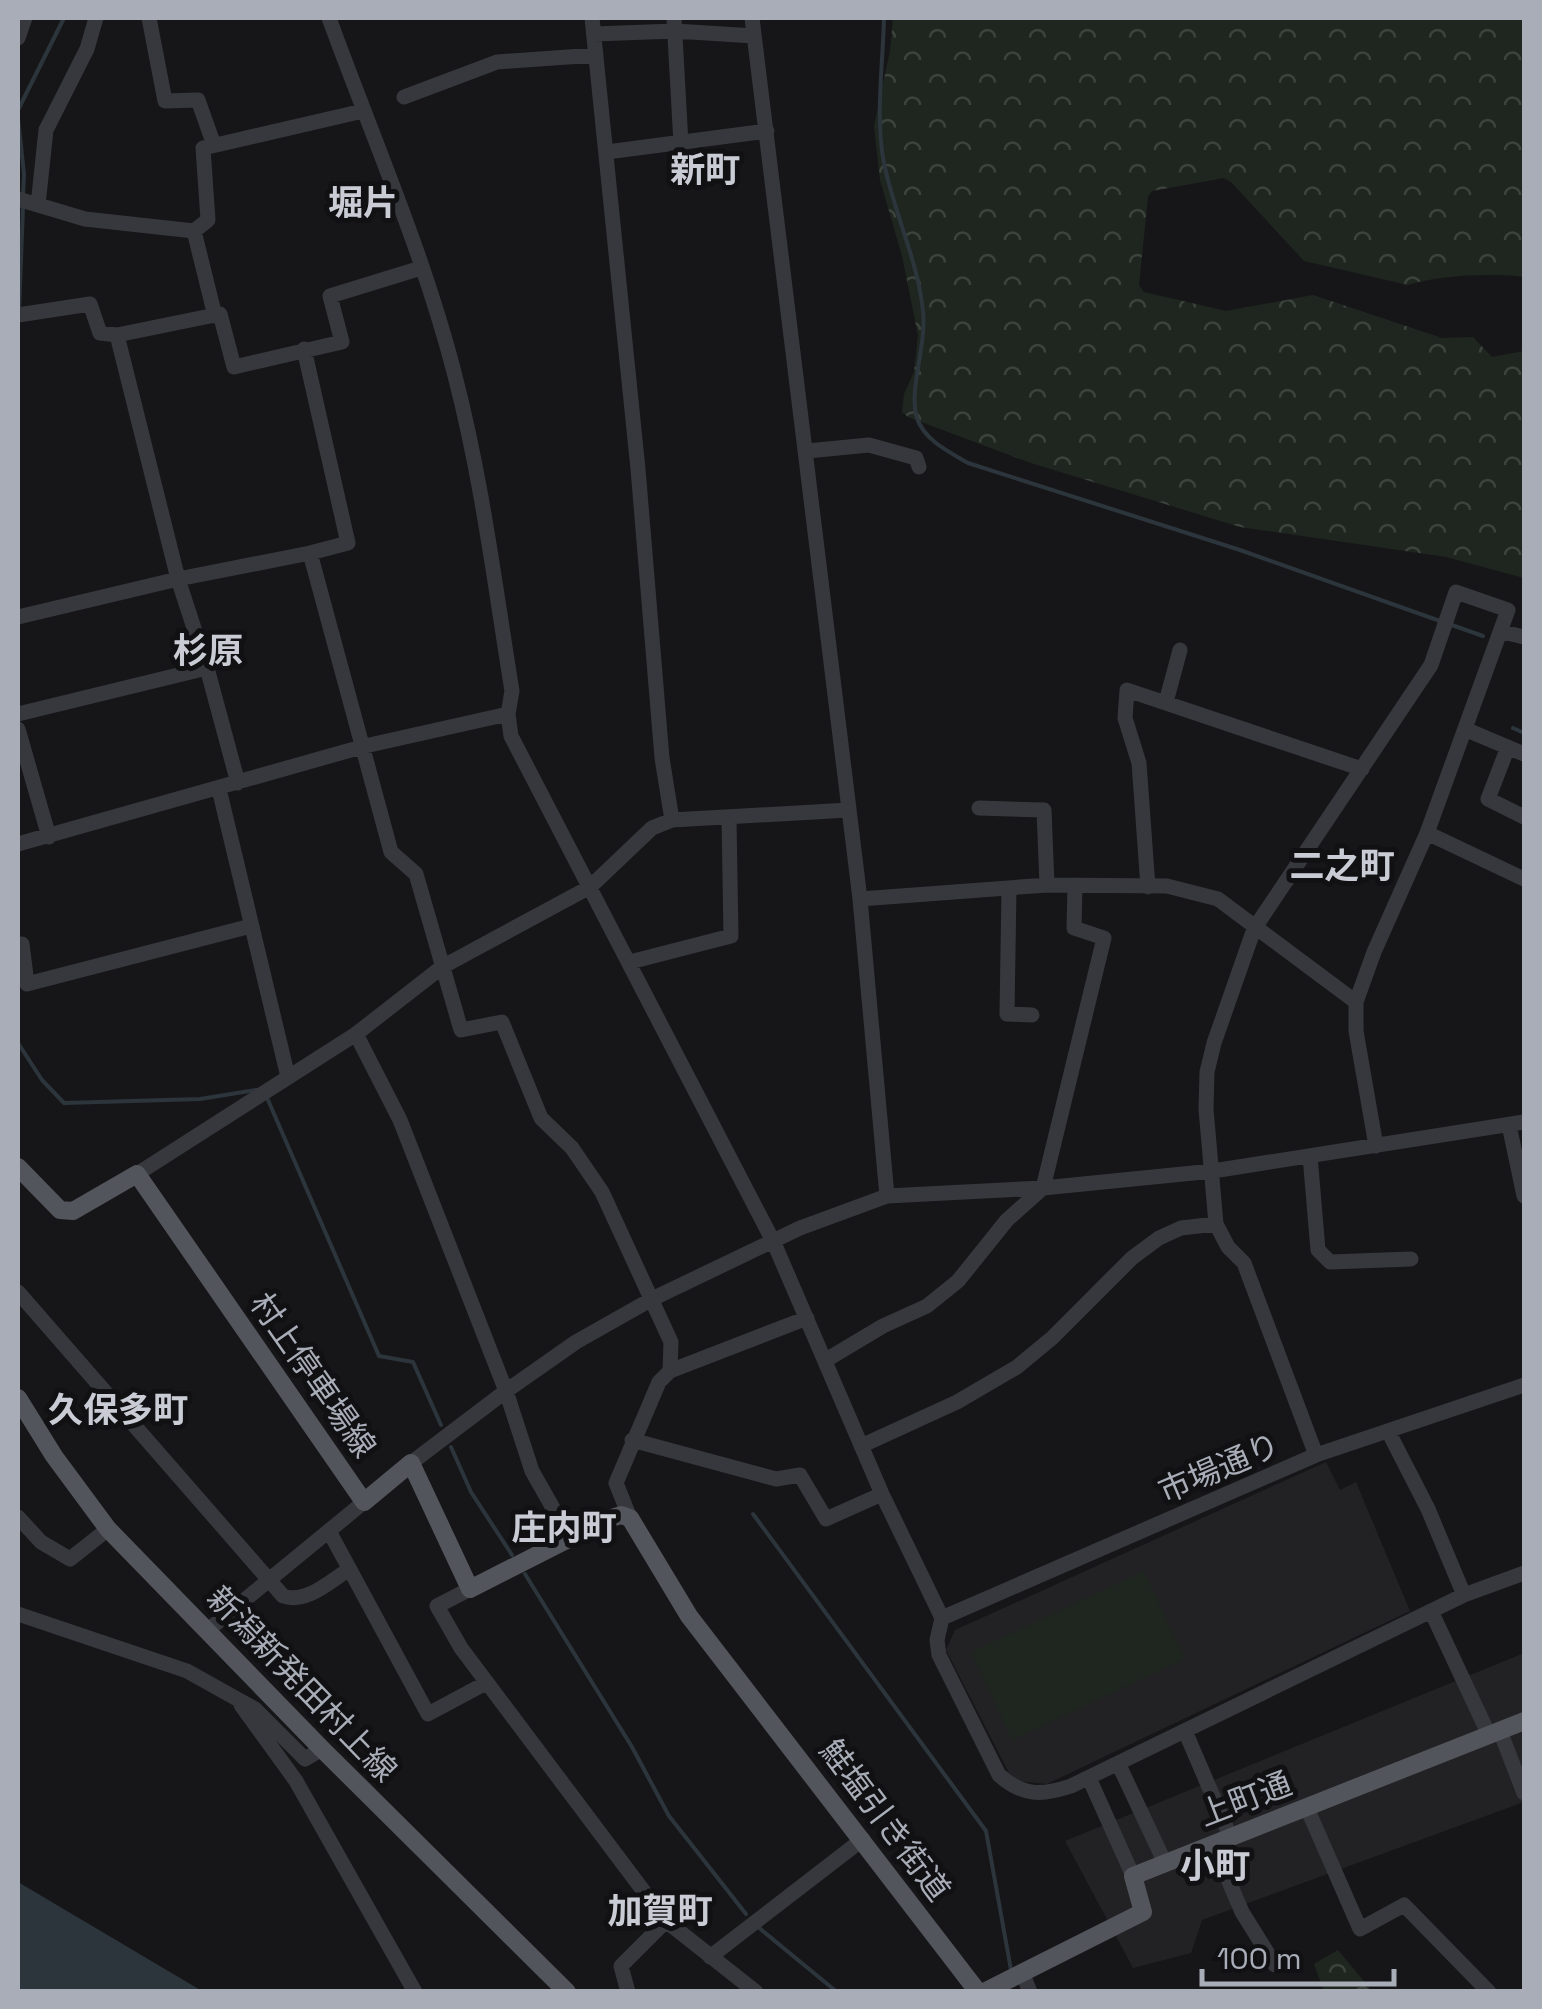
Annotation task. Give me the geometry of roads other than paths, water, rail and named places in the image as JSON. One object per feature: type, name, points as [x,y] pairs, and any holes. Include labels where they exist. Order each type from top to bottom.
[{"type":"main road","points":[[18,1168],[60,1210],[74,1211],[137,1174]]},
{"type":"main road","name":"村上停車場線","points":[[137,1174],[364,1502],[411,1463],[470,1589]]},
{"type":"main road","name":"新潟新発田村上線","points":[[18,1401],[108,1529],[567,1992]]},
{"type":"main road","points":[[470,1589],[608,1519],[621,1515],[630,1518]]},
{"type":"main road","name":"鮭塩引き街道","points":[[630,1518],[689,1616],[981,1992]]},
{"type":"main road","name":"上町通","points":[[1133,1876],[1524,1721]]},
{"type":"main road","points":[[981,1992],[1143,1912],[1133,1876]]},
{"type":"street","points":[[18,38],[25,18]]},
{"type":"street","points":[[38,205],[46,130],[87,49],[96,18]]},
{"type":"street","points":[[148,18],[165,101],[198,100],[214,146]]},
{"type":"street","points":[[329,18],[422,268],[455,374],[475,461],[512,691],[508,714],[511,736],[774,1243],[882,1494],[942,1618],[936,1640],[939,1655],[999,1775],[1016,1789],[1033,1794],[1090,1778],[1464,1595],[1524,1573]]},
{"type":"street","points":[[752,18],[860,898],[888,1196]]},
{"type":"street","points":[[672,820],[662,758],[593,26],[674,24],[754,36]]},
{"type":"street","points":[[674,24],[681,144]]},
{"type":"street","points":[[404,97],[497,62],[596,55]]},
{"type":"street","points":[[18,199],[86,219],[194,231],[208,220],[204,148],[362,111]]},
{"type":"street","points":[[607,152],[767,131]]},
{"type":"street","points":[[194,231],[215,316]]},
{"type":"street","points":[[18,315],[90,304],[100,333],[117,335],[220,314],[234,367],[342,342],[330,296],[422,268]]},
{"type":"street","points":[[117,335],[178,579],[238,783]]},
{"type":"street","points":[[18,617],[348,543],[304,349]]},
{"type":"street","points":[[807,451],[869,445],[916,458],[920,467]]},
{"type":"street","points":[[310,553],[391,852],[416,874],[461,1030],[502,1022],[542,1118],[572,1148],[602,1192],[671,1342],[670,1372]]},
{"type":"street","points":[[1316,1455],[1244,1263],[1228,1247],[1216,1224],[1206,1109],[1207,1072],[1254,929],[1431,664],[1456,592],[1508,610],[1427,834],[1356,1002],[1356,1031],[1376,1146]]},
{"type":"street","points":[[1503,632],[1524,636]]},
{"type":"street","points":[[1166,702],[1180,650]]},
{"type":"street","points":[[18,714],[207,668]]},
{"type":"street","points":[[1148,886],[1139,763],[1125,718],[1127,690],[1362,769]]},
{"type":"street","points":[[18,844],[364,746],[508,714]]},
{"type":"street","points":[[18,729],[49,837]]},
{"type":"street","points":[[1467,730],[1524,754]]},
{"type":"street","points":[[1508,747],[1488,800],[1524,817]]},
{"type":"street","points":[[219,790],[288,1077]]},
{"type":"street","points":[[979,808],[1044,810],[1047,885]]},
{"type":"street","points":[[137,1174],[356,1034],[442,968],[590,887],[652,828],[672,820],[849,810]]},
{"type":"street","points":[[630,962],[731,936],[729,818]]},
{"type":"street","points":[[1427,834],[1524,880]]},
{"type":"street","points":[[860,898],[1047,885],[1167,886],[1218,899],[1356,1002]]},
{"type":"street","points":[[826,1360],[883,1326],[927,1306],[958,1281],[1007,1220],[1043,1188],[1104,938],[1074,928],[1075,885]]},
{"type":"street","points":[[1009,888],[1007,1014],[1032,1015]]},
{"type":"street","points":[[18,944],[22,944],[27,984],[251,926]]},
{"type":"street","points":[[356,1034],[400,1120],[506,1391],[532,1471],[570,1540]]},
{"type":"street","points":[[411,1463],[576,1342],[652,1299],[845,1210],[888,1196],[1043,1188],[1213,1171],[1517,1123],[1524,1196]]},
{"type":"street","points":[[1310,1156],[1318,1250],[1330,1262],[1410,1259]]},
{"type":"street","points":[[861,1446],[957,1402],[1017,1367],[1052,1338],[1132,1258],[1159,1238],[1181,1228],[1216,1224]]},
{"type":"street","points":[[18,1292],[283,1596],[294,1600],[307,1596],[348,1570]]},
{"type":"street","points":[[630,1518],[616,1484],[659,1382],[670,1372],[807,1318]]},
{"type":"street","name":"市場通り","points":[[942,1618],[1316,1455],[1524,1385]]},
{"type":"street","points":[[1388,1431],[1428,1510],[1464,1595]]},
{"type":"street","points":[[632,1440],[776,1479],[800,1475],[826,1519],[882,1494]]},
{"type":"street","points":[[208,1630],[364,1502]]},
{"type":"street","points":[[18,1518],[41,1542],[70,1559],[108,1529]]},
{"type":"street","points":[[329,1531],[428,1714],[486,1683]]},
{"type":"street","points":[[470,1589],[437,1606],[486,1683],[666,1921],[756,1992]]},
{"type":"street","points":[[1431,1611],[1524,1793]]},
{"type":"street","points":[[18,1614],[187,1671],[256,1709],[305,1759],[322,1749]]},
{"type":"street","points":[[240,1703],[296,1781],[415,1992]]},
{"type":"street","points":[[1185,1731],[1242,1912],[1275,1965]]},
{"type":"street","points":[[1118,1764],[1165,1862]]},
{"type":"street","points":[[1090,1778],[1133,1876]]},
{"type":"street","points":[[1308,1808],[1360,1929],[1404,1906],[1488,1992]]},
{"type":"street","points":[[710,1958],[863,1839]]},
{"type":"street","points":[[628,1992],[621,1966],[666,1921]]},
{"type":"street","points":[[1022,1972],[1030,1992]]},
{"type":"waterway","points":[[18,110],[64,18]]},
{"type":"waterway","points":[[884,18],[881,146],[923,311],[915,407],[925,433],[968,463],[1240,550],[1440,621]]},
{"type":"waterway","points":[[18,118],[23,197]]},
{"type":"waterway","points":[[19,312],[23,207]]},
{"type":"waterway","points":[[1449,624],[1483,636]]},
{"type":"waterway","points":[[1513,728],[1524,733]]},
{"type":"waterway","points":[[18,1043],[42,1080],[64,1103],[200,1099],[256,1090]]},
{"type":"waterway","points":[[268,1100],[379,1356],[413,1362],[441,1425]]},
{"type":"waterway","points":[[451,1447],[471,1492],[512,1555]]},
{"type":"waterway","points":[[753,1514],[986,1831],[1011,1970]]},
{"type":"waterway","points":[[525,1574],[632,1747],[669,1816],[746,1914]]},
{"type":"waterway","points":[[758,1927],[837,1992]]},
{"type":"district","name":"新町","points":[[705,170]]},
{"type":"district","name":"堀片","points":[[363,203]]},
{"type":"district","name":"杉原","points":[[208,651]]},
{"type":"district","name":"二之町","points":[[1342,866]]},
{"type":"district","name":"久保多町","points":[[118,1410]]},
{"type":"district","name":"庄内町","points":[[564,1528]]},
{"type":"district","name":"小町","points":[[1215,1866]]},
{"type":"district","name":"加賀町","points":[[660,1911]]}]
